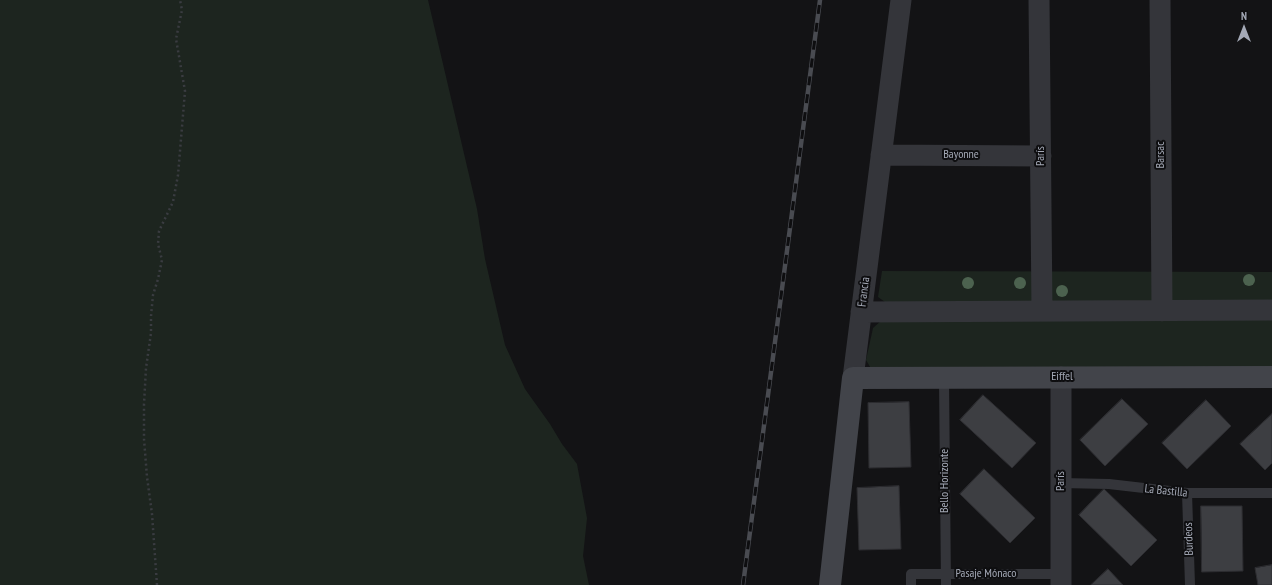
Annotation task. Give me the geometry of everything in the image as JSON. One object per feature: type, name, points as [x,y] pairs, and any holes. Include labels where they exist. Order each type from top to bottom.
[{"type":"street","name":"Francia","points":[[830,585],[861,312],[901,0]]},
{"type":"street","name":"París","points":[[1039,0],[1042,311]]},
{"type":"street","name":"Barsac","points":[[1160,0],[1162,311]]},
{"type":"street","name":"Bayonne","points":[[881,155],[1041,156]]},
{"type":"street","points":[[861,312],[1272,310]]},
{"type":"street","name":"París","points":[[1061,377],[1061,579]]},
{"type":"street","name":"Eiffel","points":[[853,378],[1272,377]]},
{"type":"lane","name":"Bello Horizonte","points":[[944,378],[946,585]]},
{"type":"lane","name":"La Bastilla","points":[[1061,484],[1109,484],[1188,493],[1272,493]]},
{"type":"lane","name":"Burdeos","points":[[1188,493],[1190,585]]},
{"type":"lane","name":"Pasaje Mónaco","points":[[911,585],[911,574],[1061,579]]},
{"type":"path","points":[[157,585],[152,514],[144,440],[144,404],[153,295],[162,260],[158,244],[159,231],[173,202],[178,175],[185,91],[176,39],[182,10],[180,0]]},
{"type":"shaded area","points":[[0,0],[428,0],[477,209],[485,259],[505,345],[525,389],[577,464],[587,518],[583,556],[589,585],[0,585]]},
{"type":"shaded area","points":[[882,271],[1272,272],[1272,303],[885,302],[878,297]]},
{"type":"shaded area","points":[[1272,319],[1272,370],[873,372],[866,360],[873,328],[882,320]]},
{"type":"building","points":[[983,395],[1036,443],[1012,468],[960,420]]},
{"type":"building","points":[[1122,399],[1148,424],[1105,466],[1080,440]]},
{"type":"building","points":[[1206,400],[1231,426],[1187,469],[1162,443]]},
{"type":"building","points":[[909,402],[911,467],[869,468],[868,403]]},
{"type":"building","points":[[1272,414],[1272,463],[1265,470],[1240,444]]},
{"type":"building","points":[[984,469],[1035,518],[1010,543],[960,494]]},
{"type":"building","points":[[899,486],[901,549],[859,550],[857,488]]},
{"type":"building","points":[[1104,489],[1157,540],[1131,566],[1079,515]]},
{"type":"building","points":[[1201,506],[1242,506],[1243,571],[1202,572]]},
{"type":"building","points":[[1272,565],[1272,585],[1258,585],[1255,568]]},
{"type":"building","points":[[1108,569],[1123,585],[1091,585]]},
{"type":"railway","points":[[743,585],[820,0]]}]
